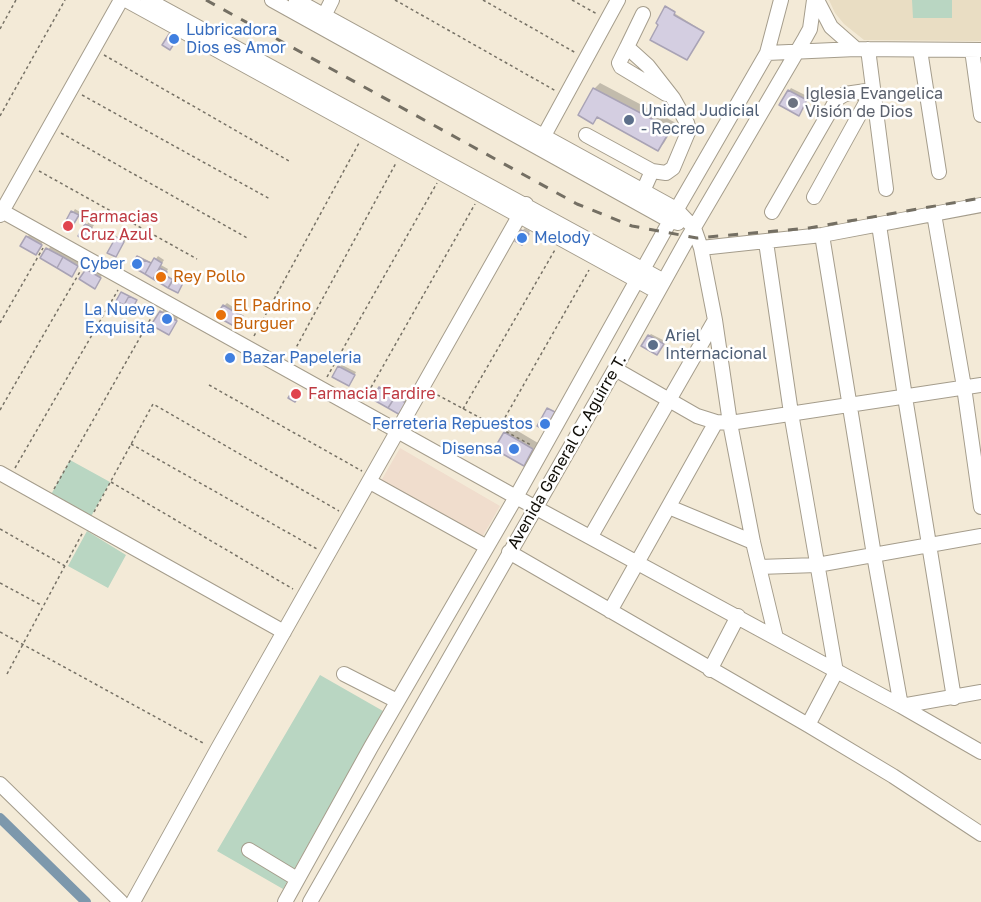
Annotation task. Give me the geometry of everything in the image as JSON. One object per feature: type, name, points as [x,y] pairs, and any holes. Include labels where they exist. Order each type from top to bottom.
[{"type":"street","points":[[120,0],[1,212],[535,508],[591,536],[836,672],[902,706],[981,752]]},
{"type":"street","points":[[126,0],[348,115],[661,286]]},
{"type":"street","points":[[148,0],[348,115],[365,131],[480,194],[523,210],[561,238],[596,258],[640,275]]},
{"type":"street","points":[[273,0],[322,20],[694,228],[701,248],[715,320],[723,423],[776,638]]},
{"type":"street","points":[[296,0],[322,20]]},
{"type":"street","points":[[322,20],[332,0]]},
{"type":"street","points":[[541,142],[618,0]]},
{"type":"street","name":"Avenida General C. Aguirre T.","points":[[285,902],[397,701],[516,497],[673,215],[767,53],[781,0]]},
{"type":"street","points":[[816,0],[831,27],[862,49],[873,90],[886,189]]},
{"type":"street","name":"Avenida General C. Aguirre T.","points":[[310,902],[810,29],[816,0]]},
{"type":"street","points":[[586,135],[652,171],[666,173],[673,168],[688,130],[687,123],[674,98],[621,67],[619,63],[643,14]]},
{"type":"street","points":[[767,53],[862,49],[976,50],[981,115]]},
{"type":"street","points":[[920,50],[939,172]]},
{"type":"street","points":[[814,197],[873,90]]},
{"type":"street","points":[[772,212],[837,99],[845,94],[873,90]]},
{"type":"street","points":[[338,133],[348,115]]},
{"type":"street","points":[[640,197],[652,171]]},
{"type":"street","points":[[701,248],[822,235],[981,205]]},
{"type":"street","points":[[133,902],[216,750],[523,210]]},
{"type":"street","points":[[934,214],[964,387],[981,507]]},
{"type":"street","points":[[879,225],[904,397],[954,698]]},
{"type":"street","points":[[822,235],[874,555],[902,706]]},
{"type":"street","points":[[766,242],[791,413],[836,672],[808,725]]},
{"type":"street","points":[[591,536],[715,320]]},
{"type":"street","points":[[615,369],[697,416],[723,423],[981,385]]},
{"type":"street","points":[[610,611],[669,507],[723,423]]},
{"type":"street","points":[[5,475],[284,632]]},
{"type":"street","points":[[371,479],[487,547]]},
{"type":"street","points":[[669,507],[753,542]]},
{"type":"street","points":[[759,567],[817,565],[981,536]]},
{"type":"street","points":[[509,552],[808,725],[981,834]]},
{"type":"street","points":[[710,669],[738,616]]},
{"type":"street","points":[[344,674],[397,701]]},
{"type":"street","points":[[902,706],[981,693]]},
{"type":"street","points":[[371,747],[392,758]]},
{"type":"street","points":[[0,784],[121,902]]},
{"type":"street","points":[[249,850],[297,879]]},
{"type":"path","points":[[0,28],[16,0]]},
{"type":"path","points":[[0,116],[65,0]]},
{"type":"path","points":[[395,0],[565,96]]},
{"type":"path","points":[[483,0],[585,58]]},
{"type":"path","points":[[572,0],[608,20]]},
{"type":"path","points":[[93,48],[289,161]]},
{"type":"path","points":[[71,89],[270,199]]},
{"type":"path","points":[[50,126],[249,239]]},
{"type":"path","points":[[247,348],[365,131]]},
{"type":"path","points":[[285,368],[403,152]]},
{"type":"path","points":[[28,165],[197,259]]},
{"type":"path","points":[[321,388],[442,173]]},
{"type":"path","points":[[359,410],[480,194]]},
{"type":"path","points":[[0,323],[49,237]]},
{"type":"path","points":[[464,408],[561,238]]},
{"type":"path","points":[[499,428],[596,258]]},
{"type":"path","points":[[0,410],[88,259]]},
{"type":"path","points":[[5,475],[124,279]]},
{"type":"path","points":[[48,500],[162,300]]},
{"type":"path","points":[[209,385],[371,479]]},
{"type":"path","points":[[423,387],[542,451]]},
{"type":"path","points":[[7,674],[153,404],[350,517]]},
{"type":"path","points":[[131,444],[328,555]]},
{"type":"path","points":[[110,482],[305,596]]},
{"type":"path","points":[[0,529],[65,566]]},
{"type":"path","points":[[0,583],[43,606]]},
{"type":"path","points":[[0,632],[216,750]]},
{"type":"shaded area","points":[[829,0],[981,0],[981,41],[864,40],[844,24],[835,13]]},
{"type":"shaded area","points":[[400,448],[500,506],[481,539],[381,481]]},
{"type":"green space","points":[[912,0],[952,0],[952,18],[913,18]]},
{"type":"green space","points":[[70,460],[110,482],[88,522],[48,500]]},
{"type":"green space","points":[[87,531],[126,555],[108,588],[68,566]]},
{"type":"green space","points":[[320,675],[383,711],[283,889],[217,851]]},
{"type":"building","points":[[665,6],[675,12],[674,15],[704,32],[687,60],[650,40]]},
{"type":"building","points":[[169,34],[177,39],[170,50],[162,45]]},
{"type":"building","name":"Unidad Judicial - Recreo","points":[[593,88],[671,129],[658,151],[597,117],[593,124],[578,115]]},
{"type":"building","name":"Iglesia Evangelica Visión de Dios","points":[[788,90],[807,100],[799,116],[779,105]]},
{"type":"building","points":[[71,211],[79,215],[69,232],[62,228]]},
{"type":"building","points":[[85,224],[92,228],[85,240],[78,236]]},
{"type":"building","name":"Melody","points":[[521,230],[529,234],[522,245],[515,241]]},
{"type":"building","points":[[26,236],[42,245],[36,255],[20,246]]},
{"type":"building","points":[[116,237],[124,242],[116,257],[107,253]]},
{"type":"building","points":[[46,248],[63,257],[57,268],[40,258]]},
{"type":"building","points":[[137,256],[144,260],[138,270],[131,266]]},
{"type":"building","points":[[63,257],[78,266],[72,277],[57,268]]},
{"type":"building","points":[[154,258],[162,263],[153,279],[145,274]]},
{"type":"building","points":[[144,260],[151,263],[145,274],[138,270]]},
{"type":"building","points":[[160,268],[167,272],[160,283],[153,279]]},
{"type":"building","points":[[86,269],[101,278],[95,289],[79,279]]},
{"type":"building","points":[[165,275],[173,280],[168,288],[160,283]]},
{"type":"building","points":[[175,276],[184,281],[178,293],[168,288]]},
{"type":"building","points":[[121,292],[129,296],[124,305],[116,301]]},
{"type":"building","points":[[129,296],[137,300],[132,309],[124,305]]},
{"type":"building","points":[[223,305],[238,314],[232,325],[216,316]]},
{"type":"building","points":[[160,311],[177,321],[169,335],[151,325]]},
{"type":"building","points":[[238,314],[243,316],[236,327],[232,325]]},
{"type":"building","name":"Ariel Internacional","points":[[648,335],[664,344],[657,355],[641,346]]},
{"type":"building","name":"Bazar Papeleria","points":[[228,353],[235,356],[231,363],[224,360]]},
{"type":"building","points":[[338,366],[355,375],[349,386],[332,377]]},
{"type":"building","points":[[379,387],[395,397],[388,408],[372,399]]},
{"type":"building","points":[[293,390],[300,394],[295,402],[288,398]]},
{"type":"building","points":[[395,397],[408,404],[402,416],[388,408]]},
{"type":"building","points":[[547,408],[555,412],[550,421],[542,417]]},
{"type":"building","points":[[542,417],[550,421],[545,430],[537,426]]},
{"type":"building","name":"Disensa","points":[[504,432],[533,449],[524,466],[494,449]]},
{"type":"waterway","points":[[0,818],[86,902]]},
{"type":"railway","points":[[206,0],[577,204],[632,226],[697,238],[809,228],[981,198]]},
{"type":"place","name":"Lubricadora Dios es Amor","points":[[174,39]]},
{"type":"place","name":"Iglesia Evangelica Visión de Dios","points":[[793,103]]},
{"type":"place","name":"Unidad Judicial - Recreo","points":[[629,120]]},
{"type":"place","name":"Farmacias Cruz Azul","points":[[68,226]]},
{"type":"place","name":"Melody","points":[[522,238]]},
{"type":"place","name":"Cyber","points":[[137,264]]},
{"type":"place","name":"Rey Pollo","points":[[161,277]]},
{"type":"place","name":"El Padrino Burguer","points":[[221,315]]},
{"type":"place","name":"La Nueve Exquisita","points":[[167,319]]},
{"type":"place","name":"Ariel Internacional","points":[[653,345]]},
{"type":"place","name":"Bazar Papeleria","points":[[230,358]]},
{"type":"place","name":"Farmacia Fardire","points":[[296,394]]},
{"type":"place","name":"Ferreteria Repuestos","points":[[545,424]]},
{"type":"place","name":"Disensa","points":[[514,449]]}]
